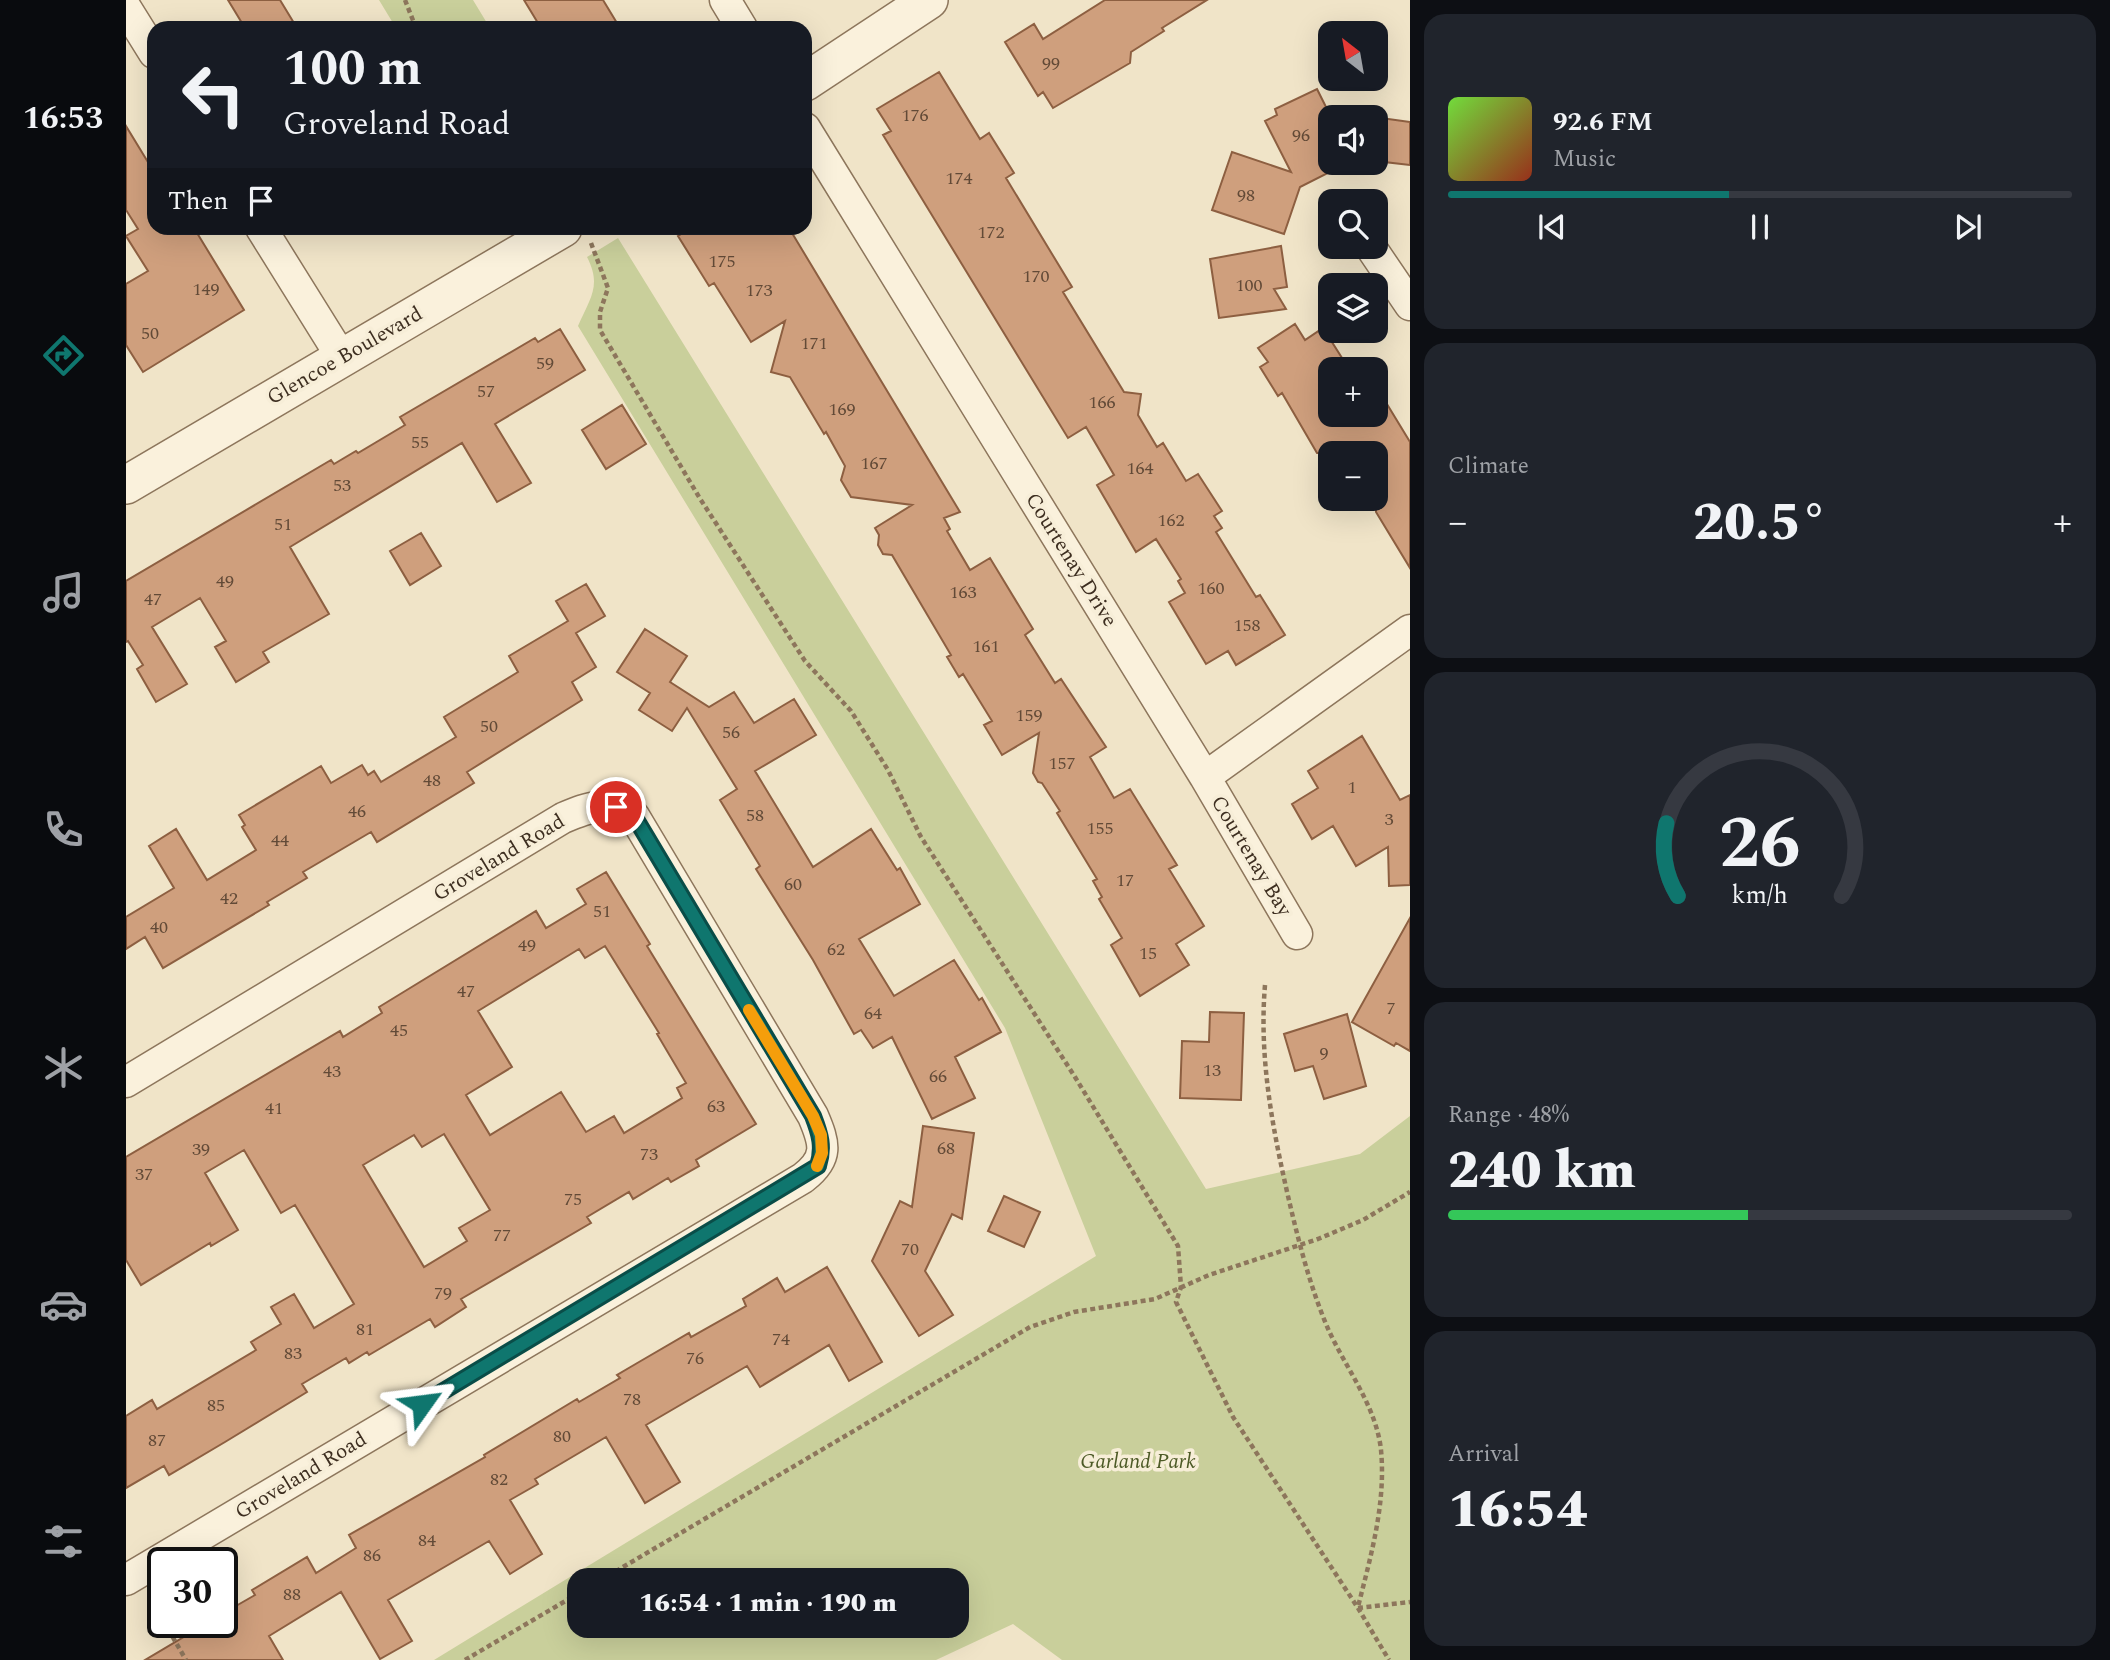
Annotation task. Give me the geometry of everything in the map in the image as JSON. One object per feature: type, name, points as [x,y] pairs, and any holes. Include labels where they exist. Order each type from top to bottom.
[{"type":"street","points":[[725,0],[738,21]]},
{"type":"street","points":[[812,77],[929,0]]},
{"type":"street","points":[[126,8],[147,42]]},
{"type":"street","name":"Courtenay Drive","points":[[812,139],[1205,777]]},
{"type":"street","points":[[265,235],[342,358]]},
{"type":"street","name":"Glencoe Boulevard","points":[[126,485],[342,358],[577,235]]},
{"type":"street","points":[[1379,259],[1410,305]]},
{"type":"street","points":[[1205,777],[1410,630]]},
{"type":"street","name":"Courtenay Bay","points":[[1205,777],[1297,934]]},
{"type":"street","name":"Groveland Road","points":[[126,1082],[563,818],[593,806],[616,807],[634,816],[806,1104],[821,1135],[822,1153],[818,1166],[803,1178],[137,1588]]},
{"type":"path","points":[[405,0],[413,21]]},
{"type":"path","points":[[577,235],[608,288],[600,312],[600,330],[699,497],[805,661],[851,711],[888,770],[921,837],[1178,1246],[1181,1287],[1176,1302],[1233,1417],[1358,1608],[1388,1660]]},
{"type":"path","points":[[1265,985],[1262,1021],[1271,1123],[1300,1247],[1326,1325],[1376,1426],[1381,1450],[1380,1520],[1358,1608]]},
{"type":"path","points":[[621,1568],[1030,1327],[1074,1312],[1155,1299],[1209,1275],[1300,1247],[1363,1220],[1410,1192]]},
{"type":"path","points":[[465,1660],[567,1600]]},
{"type":"path","points":[[1358,1608],[1410,1602]]},
{"type":"path","points":[[173,1638],[187,1660]]},
{"type":"green space","points":[[379,0],[473,0],[486,21],[392,21]]},
{"type":"green space","name":"Garland Park","points":[[618,238],[1206,1189],[1360,1154],[1410,1116],[1410,1660],[1062,1660],[1013,1624],[936,1660],[434,1660],[567,1579],[567,1638],[969,1638],[969,1568],[585,1568],[1096,1256],[1005,1028],[578,326],[593,292],[594,276],[587,257]]},
{"type":"building","points":[[228,0],[280,0],[293,21],[241,21]]},
{"type":"building","points":[[524,0],[603,0],[616,21],[537,21]]},
{"type":"building","points":[[1105,0],[1207,0],[1162,28],[1164,31],[1131,52],[1130,63],[1053,108],[1043,92],[1038,96],[1005,42],[1034,24],[1043,39]]},
{"type":"building","points":[[939,72],[980,139],[989,133],[1014,173],[1006,178],[1072,287],[1063,292],[1124,392],[1141,394],[1138,415],[1157,447],[1163,443],[1186,481],[1198,474],[1222,511],[1214,516],[1222,528],[1216,532],[1256,597],[1260,595],[1285,635],[1236,665],[1228,651],[1206,664],[1169,602],[1185,593],[1178,581],[1181,579],[1156,539],[1136,552],[1097,485],[1114,475],[1086,427],[1068,438],[883,135],[891,131],[877,109]]},
{"type":"building","points":[[1317,89],[1325,105],[1318,105],[1318,175],[1324,175],[1300,187],[1284,234],[1212,210],[1232,152],[1291,172],[1265,121],[1277,115],[1275,109]]},
{"type":"building","points":[[1388,119],[1410,122],[1410,165],[1388,162]]},
{"type":"building","points":[[126,126],[147,160],[147,235],[198,235],[244,310],[143,372],[126,345],[126,284],[148,271],[126,236],[138,229],[126,210]]},
{"type":"building","points":[[793,235],[960,512],[944,518],[950,529],[947,531],[970,570],[990,558],[1033,629],[1025,635],[1055,683],[1061,679],[1106,747],[1090,757],[1114,798],[1130,789],[1177,865],[1169,869],[1204,926],[1176,944],[1189,965],[1140,996],[1111,945],[1122,938],[1099,899],[1102,897],[1093,881],[1097,879],[1057,813],[1060,811],[1033,773],[1039,733],[1002,755],[984,725],[992,721],[963,674],[959,677],[947,657],[951,655],[892,555],[883,554],[878,545],[879,535],[875,528],[912,505],[851,497],[841,480],[845,466],[826,432],[824,434],[790,377],[771,372],[785,321],[751,342],[714,283],[709,286],[678,236]]},
{"type":"building","points":[[1281,246],[1287,287],[1274,289],[1286,309],[1219,318],[1210,259]]},
{"type":"building","points":[[1295,324],[1305,340],[1318,331],[1318,343],[1333,343],[1341,357],[1318,357],[1318,427],[1388,427],[1388,406],[1410,442],[1410,568],[1376,512],[1388,511],[1388,441],[1318,441],[1317,453],[1282,393],[1278,396],[1260,367],[1268,362],[1258,348]]},
{"type":"building","points":[[560,329],[585,370],[495,424],[531,483],[497,502],[462,443],[290,547],[329,614],[263,652],[269,662],[236,682],[215,647],[226,641],[200,598],[152,627],[187,684],[156,702],[137,669],[143,665],[128,641],[126,642],[126,581],[331,460],[334,464],[356,451],[358,453],[405,425],[400,417],[535,338],[538,342]]},
{"type":"building","points":[[622,405],[646,444],[606,469],[582,430]]},
{"type":"building","points":[[421,533],[441,566],[410,585],[390,551]]},
{"type":"building","points":[[586,584],[605,616],[576,633],[596,667],[572,682],[582,700],[467,772],[474,783],[377,842],[371,832],[303,872],[307,878],[267,902],[269,905],[163,968],[145,937],[126,949],[126,917],[174,888],[149,846],[176,829],[207,880],[256,850],[242,827],[245,825],[239,815],[321,766],[331,783],[362,765],[368,775],[374,771],[381,782],[456,737],[444,717],[518,672],[509,656],[568,621],[556,601]]},
{"type":"building","points":[[645,629],[687,656],[670,682],[709,707],[734,692],[754,723],[794,699],[816,735],[755,771],[813,867],[871,829],[897,870],[900,868],[920,904],[859,939],[894,996],[954,960],[979,1000],[982,998],[1001,1032],[955,1057],[975,1098],[932,1119],[892,1037],[873,1048],[861,1030],[854,1034],[813,960],[756,869],[760,866],[720,800],[737,789],[687,708],[672,731],[639,710],[650,693],[617,672]]},
{"type":"building","points":[[1362,736],[1400,800],[1410,795],[1410,885],[1389,886],[1388,847],[1356,866],[1333,826],[1312,839],[1292,804],[1318,788],[1308,771]]},
{"type":"building","points":[[606,872],[650,944],[647,946],[756,1124],[696,1160],[699,1166],[671,1182],[668,1178],[633,1199],[629,1192],[587,1217],[591,1223],[461,1299],[466,1307],[435,1327],[430,1319],[369,1355],[367,1352],[349,1363],[346,1358],[302,1384],[307,1392],[225,1442],[169,1475],[164,1466],[126,1488],[126,1416],[152,1400],[157,1409],[256,1350],[251,1342],[281,1324],[271,1307],[294,1294],[314,1328],[354,1304],[295,1205],[281,1213],[244,1150],[205,1173],[238,1230],[211,1246],[210,1243],[141,1285],[126,1260],[126,1157],[340,1031],[343,1037],[382,1013],[379,1007],[536,911],[546,928],[586,904],[577,889]],"holes":[[[605,946],[659,1033],[657,1034],[686,1083],[677,1088],[682,1098],[624,1133],[614,1116],[586,1132],[561,1092],[490,1135],[466,1095],[512,1067],[478,1011],[579,949],[585,958]],[[444,1134],[490,1210],[459,1228],[467,1241],[424,1267],[363,1165],[414,1135],[422,1147]]]},
{"type":"building","points":[[1410,918],[1410,1051],[1396,1043],[1394,1046],[1352,1022]]},
{"type":"building","points":[[1210,1012],[1244,1013],[1241,1100],[1180,1098],[1182,1041],[1209,1042]]},
{"type":"building","points":[[1347,1014],[1366,1086],[1324,1099],[1313,1066],[1295,1071],[1284,1034]]},
{"type":"building","points":[[923,1126],[974,1133],[962,1219],[952,1214],[925,1271],[953,1315],[919,1336],[872,1261],[900,1201],[912,1207]]},
{"type":"building","points":[[1004,1196],[1040,1212],[1024,1247],[988,1231]]},
{"type":"building","points":[[827,1267],[882,1362],[849,1381],[829,1345],[760,1387],[747,1366],[646,1425],[680,1482],[645,1503],[606,1437],[535,1479],[538,1484],[510,1500],[542,1554],[510,1574],[489,1541],[388,1600],[412,1641],[380,1659],[341,1592],[269,1636],[283,1660],[145,1660],[182,1638],[238,1638],[238,1605],[255,1595],[252,1590],[307,1557],[316,1573],[356,1548],[349,1535],[485,1457],[484,1455],[577,1399],[579,1402],[620,1378],[617,1375],[689,1333],[691,1337],[746,1306],[743,1299],[777,1278],[785,1292]]},
{"type":"slow traffic","points":[[749,1010],[813,1116],[821,1135],[822,1153],[817,1166]]},
{"type":"route","points":[[422,1404],[803,1178],[818,1166],[822,1153],[821,1135],[813,1116],[634,816],[616,807]]}]
